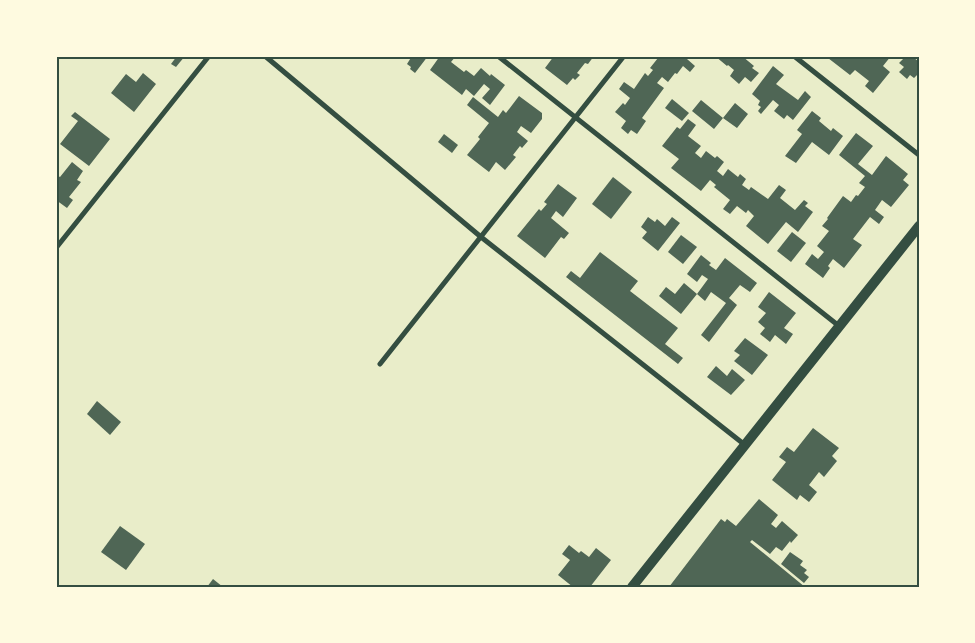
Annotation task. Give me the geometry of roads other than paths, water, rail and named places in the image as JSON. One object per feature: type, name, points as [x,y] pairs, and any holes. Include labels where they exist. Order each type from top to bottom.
[{"type":"main road","points":[[632,587],[919,226]]},
{"type":"street","points":[[56,248],[209,56]]},
{"type":"street","points":[[265,56],[481,237],[746,445]]},
{"type":"street","points":[[498,56],[839,326]]},
{"type":"street","points":[[380,364],[624,56]]},
{"type":"street","points":[[794,56],[919,155]]}]
